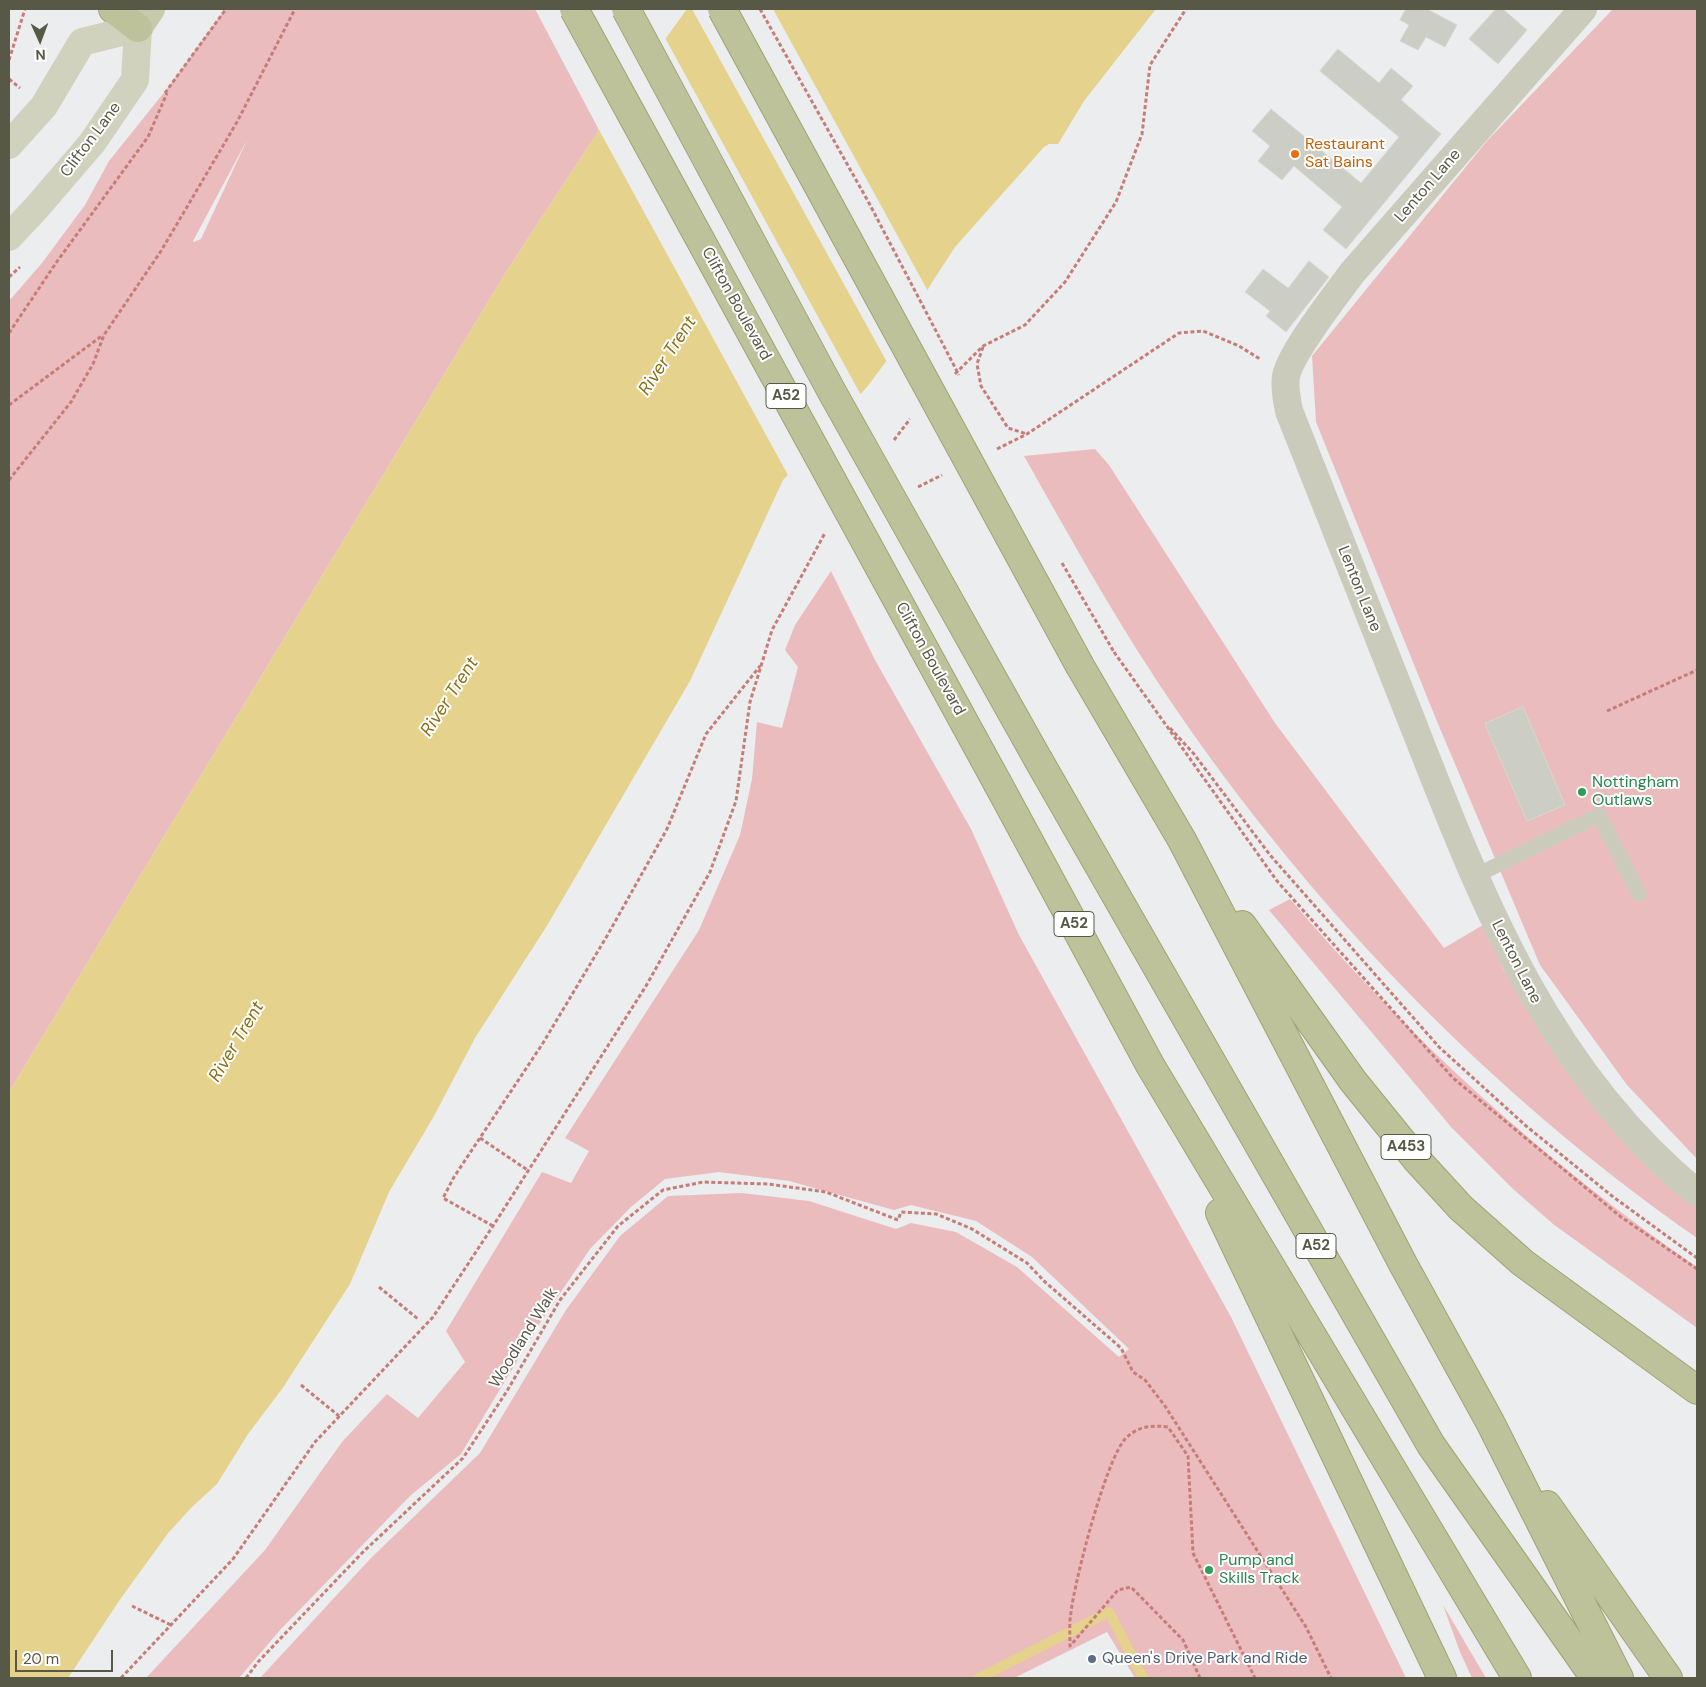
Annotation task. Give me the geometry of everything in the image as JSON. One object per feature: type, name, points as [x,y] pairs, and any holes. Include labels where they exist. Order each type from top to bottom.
[{"type":"highway","points":[[113,9],[144,19]]},
{"type":"highway","name":"Clifton Boulevard","points":[[574,9],[1150,1064]]},
{"type":"highway","name":"A52","points":[[626,9],[832,392],[1039,761],[1430,1445],[1595,1678]]},
{"type":"highway","points":[[722,9],[1080,666],[1182,840],[1403,1264],[1490,1422],[1619,1678]]},
{"type":"highway","name":"A453","points":[[1182,840],[1353,1081],[1417,1160],[1460,1208],[1523,1263],[1697,1390]]},
{"type":"highway","points":[[1150,1064],[1442,1678]]},
{"type":"highway","name":"A52","points":[[1150,1064],[1517,1678]]},
{"type":"highway","points":[[1490,1422],[1668,1678]]},
{"type":"main road","points":[[9,145],[44,106],[82,42],[144,19]]},
{"type":"main road","name":"Clifton Lane","points":[[9,236],[38,206],[92,143],[135,80],[144,19]]},
{"type":"street","name":"Lenton Lane","points":[[1583,9],[1352,273],[1292,361],[1286,376],[1285,390],[1289,411],[1460,844],[1510,955],[1543,1014],[1597,1091],[1628,1127],[1679,1178],[1697,1193]]},
{"type":"lane","points":[[1475,876],[1599,815],[1639,894]]},
{"type":"path","points":[[9,60],[25,9]]},
{"type":"path","points":[[9,334],[58,260],[148,137],[164,103],[168,89],[226,9]]},
{"type":"path","points":[[9,480],[70,402],[93,364],[104,335],[166,243],[237,122],[295,9]]},
{"type":"path","points":[[760,9],[868,202],[960,376]]},
{"type":"path","points":[[950,379],[983,346],[1025,325],[1065,282],[1116,202],[1142,134],[1150,64],[1186,9]]},
{"type":"path","points":[[1021,437],[1179,333],[1203,331],[1239,346],[1286,376]]},
{"type":"path","points":[[9,405],[104,335]]},
{"type":"path","points":[[983,346],[977,364],[981,386],[1008,428],[1026,434]]},
{"type":"path","points":[[892,443],[916,412]]},
{"type":"path","points":[[996,445],[1001,454]]},
{"type":"path","points":[[121,1678],[233,1559],[315,1442],[433,1318],[646,986],[710,872],[736,802],[750,702],[772,630],[828,528]]},
{"type":"path","points":[[1058,557],[1114,652],[1277,881],[1453,1078],[1621,1217],[1697,1269]]},
{"type":"path","points":[[493,1226],[443,1198],[454,1177],[543,1043],[667,829],[706,734],[762,663]]},
{"type":"path","points":[[1606,710],[1697,670]]},
{"type":"path","points":[[1158,714],[1194,754],[1270,855],[1439,1047],[1525,1125],[1612,1196],[1697,1258]]},
{"type":"path","points":[[480,1138],[529,1171]]},
{"type":"path","name":"Woodland Walk","points":[[246,1678],[258,1662],[362,1553],[463,1458],[507,1391],[560,1300],[618,1226],[664,1190],[703,1182],[768,1184],[826,1192],[898,1220],[902,1212],[913,1211],[936,1214],[972,1229],[1026,1264],[1111,1342],[1121,1348],[1133,1372],[1145,1380],[1165,1406],[1306,1627],[1331,1678]]},
{"type":"path","points":[[379,1287],[418,1319]]},
{"type":"path","points":[[301,1385],[339,1416]]},
{"type":"path","points":[[1200,1678],[1183,1640],[1131,1587],[1118,1590],[1070,1646],[1070,1614],[1078,1578],[1110,1466],[1126,1438],[1148,1425],[1168,1427],[1188,1456],[1193,1553],[1255,1678]]},
{"type":"path","points":[[132,1606],[171,1625]]},
{"type":"shaded area","points":[[225,9],[535,9],[599,130],[508,269],[9,1092],[9,301],[42,263],[85,205],[109,161],[170,85]],"holes":[[[247,140],[201,239],[193,241]]]},
{"type":"shaded area","points":[[1613,9],[1697,9],[1697,1159],[1627,1085],[1540,965],[1436,719],[1316,422],[1312,356],[1486,142]]},
{"type":"shaded area","points":[[1095,449],[1109,465],[1275,723],[1444,948],[1483,925],[1504,970],[1550,1042],[1697,1205],[1697,1238],[1619,1180],[1543,1119],[1471,1054],[1401,985],[1335,913],[1272,838],[1213,761],[1157,681],[1122,626],[1024,456]]},
{"type":"shaded area","points":[[831,571],[875,660],[971,829],[1019,935],[1231,1317],[1406,1678],[1135,1678],[1107,1632],[1014,1678],[260,1678],[371,1558],[480,1453],[566,1310],[620,1236],[668,1196],[742,1193],[809,1201],[896,1229],[911,1223],[956,1232],[1017,1267],[1119,1357],[1129,1349],[1032,1257],[976,1221],[911,1205],[894,1210],[789,1181],[719,1172],[665,1179],[631,1207],[590,1249],[540,1323],[461,1454],[411,1495],[281,1629],[239,1678],[146,1678],[265,1550],[342,1442],[387,1394],[418,1418],[465,1362],[446,1331],[542,1172],[571,1183],[589,1151],[565,1138],[699,930],[740,835],[752,779],[757,722],[782,728],[798,667],[785,650],[795,625]]},
{"type":"shaded area","points":[[1290,899],[1335,951],[1431,1050],[1533,1142],[1641,1227],[1697,1267],[1697,1328],[1553,1224],[1512,1188],[1452,1128],[1269,910]]},
{"type":"shaded area","points":[[1443,1605],[1486,1678],[1472,1678],[1460,1652]]},
{"type":"water","name":"River Trent","points":[[687,9],[1156,9],[1084,101],[1058,144],[1049,144],[1044,147],[955,247],[931,284],[891,355],[867,387],[783,480],[690,681],[548,924],[475,1038],[434,1116],[389,1192],[350,1284],[282,1389],[248,1434],[217,1484],[169,1532],[121,1598],[68,1678],[9,1678],[9,1092],[508,269],[599,130]]},
{"type":"pier","points":[[692,9],[773,9],[929,293],[888,364]]},
{"type":"pier","points":[[664,36],[862,397],[789,477],[598,128]]},
{"type":"building","points":[[1406,9],[1427,9],[1457,25],[1445,47],[1426,37],[1418,50],[1400,41],[1409,25],[1400,20]]},
{"type":"building","points":[[1496,9],[1503,9],[1527,30],[1498,64],[1469,39]]},
{"type":"building","name":"Restaurant Sat Bains","points":[[1338,49],[1379,83],[1391,68],[1413,86],[1401,100],[1441,134],[1346,249],[1323,230],[1342,207],[1294,166],[1282,180],[1258,161],[1270,146],[1252,131],[1271,109],[1361,183],[1399,137],[1320,71]]},
{"type":"building","points":[[1309,261],[1329,277],[1286,332],[1266,316],[1270,311],[1245,292],[1263,269],[1288,288]]},
{"type":"building","points":[[1523,707],[1565,805],[1527,821],[1485,724]]},
{"type":"waterway","points":[[979,1678],[1109,1612],[1143,1678]]},
{"type":"place","name":"Restaurant Sat Bains","points":[[1295,154]]},
{"type":"place","name":"Nottingham Outlaws","points":[[1582,792]]},
{"type":"place","name":"Pump and Skills Track","points":[[1209,1570]]},
{"type":"place","name":"Queen's Drive Park and Ride","points":[[1092,1659]]}]
